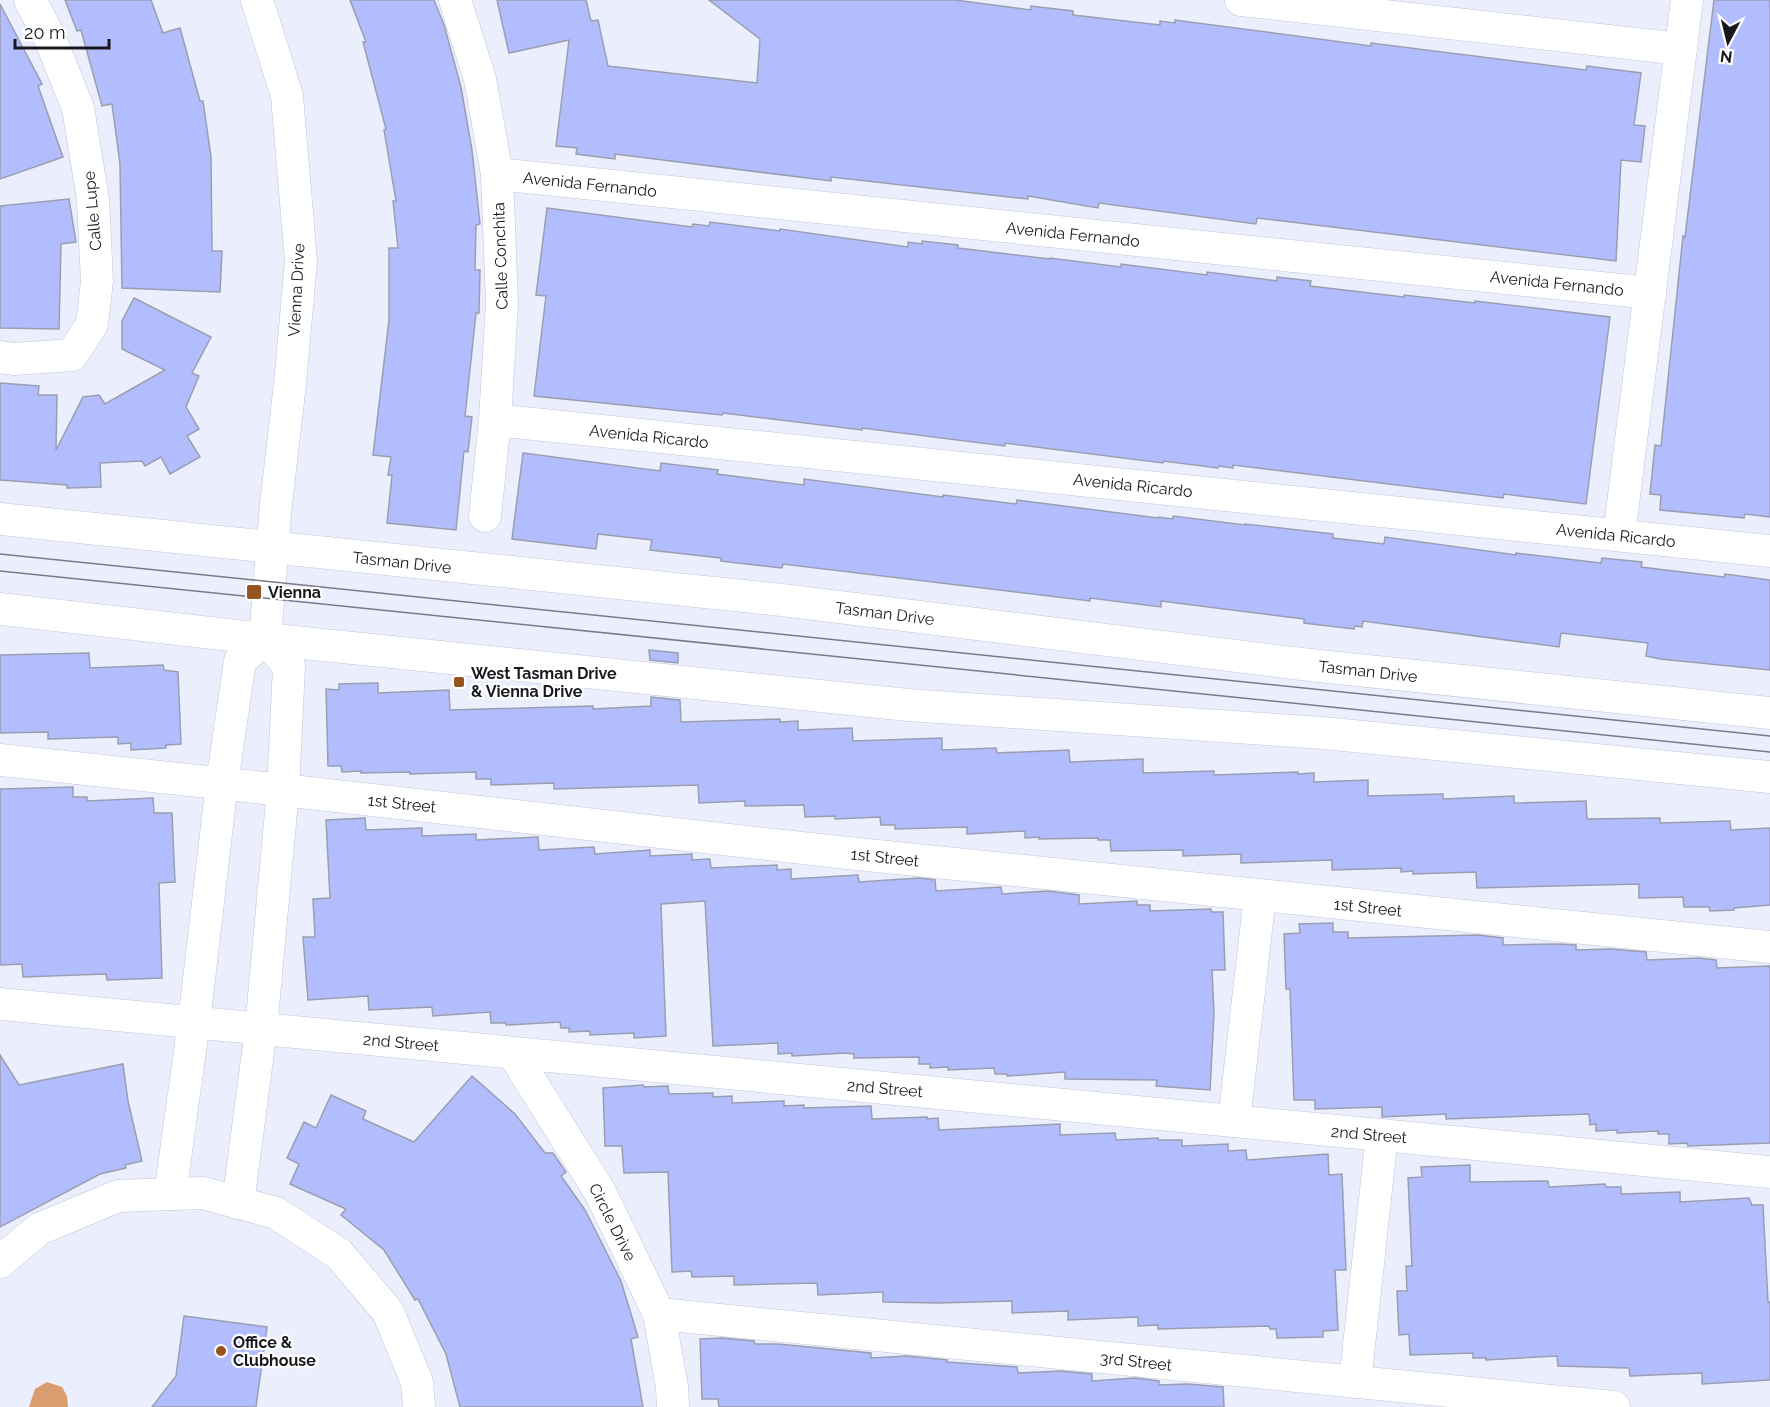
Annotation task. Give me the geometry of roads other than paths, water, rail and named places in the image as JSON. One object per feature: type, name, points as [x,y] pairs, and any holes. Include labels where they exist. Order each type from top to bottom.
[{"type":"street","name":"Calle Lupe","points":[[0,357],[14,359],[72,356],[92,324],[97,281],[93,199],[78,108],[48,34],[30,0]]},
{"type":"street","name":"Vienna Drive","points":[[257,0],[287,96],[300,261],[265,639]]},
{"type":"street","name":"Calle Conchita","points":[[455,0],[480,79],[497,174],[502,303],[495,420],[485,516]]},
{"type":"street","points":[[1241,0],[1681,49]]},
{"type":"street","points":[[1619,536],[1687,0]]},
{"type":"street","name":"Avenida Fernando","points":[[497,174],[1650,293]]},
{"type":"street","name":"Avenida Ricardo","points":[[495,420],[1770,551]]},
{"type":"street","name":"Tasman Drive","points":[[0,519],[782,600],[1310,665],[1770,713]]},
{"type":"street","points":[[0,609],[265,639],[908,705],[1323,733],[1770,777]]},
{"type":"street","points":[[170,1194],[194,1022],[222,783],[240,661],[265,639]]},
{"type":"street","points":[[238,1203],[261,1029],[283,789],[289,666],[265,639]]},
{"type":"street","name":"1st Street","points":[[0,760],[283,789],[838,852],[1770,947]]},
{"type":"street","points":[[1234,1121],[1260,896]]},
{"type":"street","name":"2nd Street","points":[[0,1004],[1770,1172]]},
{"type":"street","name":"Circle Drive","points":[[513,1053],[600,1192],[659,1314],[672,1387],[673,1407]]},
{"type":"street","points":[[1355,1382],[1382,1135]]},
{"type":"street","points":[[0,1262],[39,1228],[118,1196],[203,1193],[276,1213],[339,1254],[388,1312],[417,1382],[419,1407]]},
{"type":"street","name":"3rd Street","points":[[659,1314],[1355,1382],[1544,1404],[1614,1407]]},
{"type":"tram line","points":[[0,554],[1770,736]]},
{"type":"tram line","points":[[0,571],[1770,752]]},
{"type":"place","name":"Vienna","points":[[254,592]]},
{"type":"place","name":"West Tasman Drive & Vienna Drive","points":[[459,682]]},
{"type":"place","name":"Office & Clubhouse","points":[[221,1351]]}]
